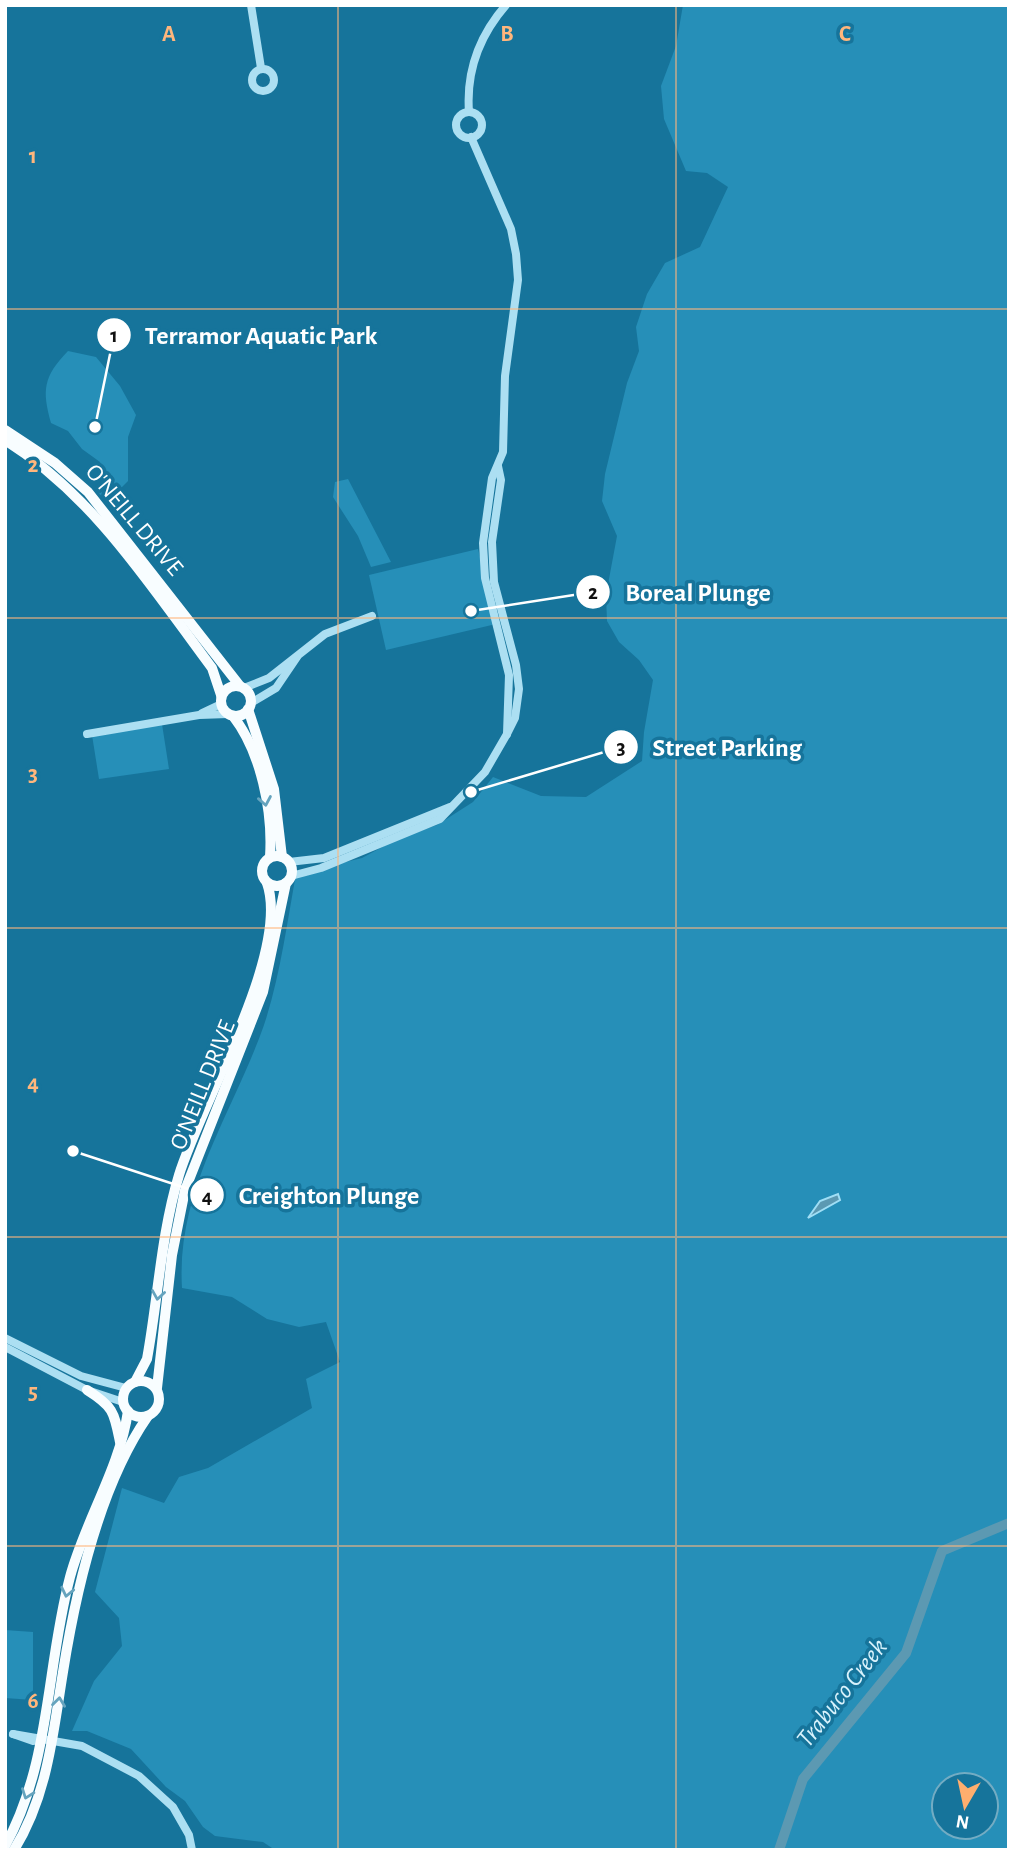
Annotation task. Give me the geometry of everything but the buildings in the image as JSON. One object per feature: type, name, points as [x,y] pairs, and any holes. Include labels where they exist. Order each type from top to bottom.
[{"type":"main road","name":"O'NEILL DRIVE","points":[[5,430],[55,463],[88,492],[249,694],[249,706],[274,789],[289,880],[262,992],[185,1190],[172,1255],[156,1388],[159,1403],[148,1416],[120,1470],[82,1576],[37,1802],[14,1850]]},
{"type":"main road","name":"O'NEILL DRIVE","points":[[5,440],[55,475],[94,513],[212,668],[221,700],[250,745],[263,788],[270,857],[261,870],[267,883],[271,905],[264,955],[248,1007],[179,1174],[147,1359],[130,1385],[120,1442],[86,1526],[70,1578],[48,1740],[5,1846]]},
{"type":"main road","points":[[221,700],[228,688],[242,687]]},
{"type":"main road","points":[[230,715],[242,715],[249,706]]},
{"type":"main road","points":[[270,857],[285,859]]},
{"type":"main road","points":[[267,883],[277,887],[289,880]]},
{"type":"main road","points":[[130,1385],[146,1382],[156,1388]]},
{"type":"main road","points":[[87,1390],[110,1405],[117,1419],[120,1442]]},
{"type":"main road","points":[[125,1407],[136,1416],[148,1416]]},
{"type":"street","points":[[251,5],[261,68]]},
{"type":"street","points":[[469,112],[468,90],[479,46],[490,23],[506,5]]},
{"type":"street","points":[[469,112],[480,118],[482,125],[478,133],[471,137],[463,136],[456,125],[458,117],[469,112]]},
{"type":"street","points":[[289,880],[440,819],[485,772],[515,718],[519,689],[516,665],[494,582],[492,542],[502,480],[498,466],[503,452],[505,376],[516,312],[516,254],[511,229],[471,137]]},
{"type":"street","points":[[242,687],[269,678],[325,634],[372,616]]},
{"type":"street","points":[[249,706],[276,688],[299,655]]},
{"type":"street","points":[[199,715],[221,700]]},
{"type":"street","points":[[87,734],[199,715],[230,715]]},
{"type":"street","points":[[285,859],[324,858],[450,807]]},
{"type":"street","points":[[5,1338],[81,1376],[130,1385]]},
{"type":"street","points":[[5,1347],[125,1407]]},
{"type":"street","points":[[48,1740],[101,1754],[157,1789],[183,1823],[192,1850]]},
{"type":"shaded area","points":[[683,5],[1009,5],[1009,1850],[275,1850],[263,1842],[215,1836],[203,1827],[185,1801],[166,1787],[131,1749],[87,1731],[72,1731],[94,1681],[122,1646],[119,1618],[95,1592],[122,1488],[164,1503],[179,1477],[208,1468],[312,1408],[306,1379],[340,1362],[326,1322],[299,1327],[267,1319],[232,1297],[182,1288],[188,1218],[209,1153],[251,1058],[270,1007],[296,874],[362,858],[397,839],[437,825],[473,802],[493,777],[541,796],[586,797],[642,761],[653,680],[639,660],[619,642],[607,621],[606,595],[617,536],[602,501],[605,474],[627,383],[639,351],[636,327],[647,294],[665,263],[700,247],[728,187],[707,173],[686,171],[664,119],[661,86],[676,46]]},
{"type":"shaded area","points":[[68,351],[96,357],[120,386],[136,415],[128,437],[128,481],[107,502],[97,491],[104,477],[100,462],[82,449],[68,431],[51,423],[46,401],[47,384],[54,369]]},
{"type":"shaded area","points":[[348,479],[391,562],[371,567],[358,536],[333,497],[335,482]]},
{"type":"shaded area","points":[[478,549],[496,624],[386,650],[369,575]]},
{"type":"shaded area","points":[[162,724],[169,769],[99,779],[92,735]]},
{"type":"shaded area","points":[[838,1194],[840,1200],[808,1218],[820,1201]]},
{"type":"shaded area","points":[[5,1630],[33,1632],[33,1700],[5,1698]]},
{"type":"waterway","name":"Trabuco Creek","points":[[779,1850],[803,1779],[906,1653],[942,1551],[1009,1523]]},
{"type":"place","name":"Terramor Aquatic Park","points":[[95,427]]},
{"type":"place","name":"Boreal Plunge","points":[[471,611]]},
{"type":"place","name":"Street Parking","points":[[471,792]]},
{"type":"place","name":"Creighton Plunge","points":[[73,1151]]}]
